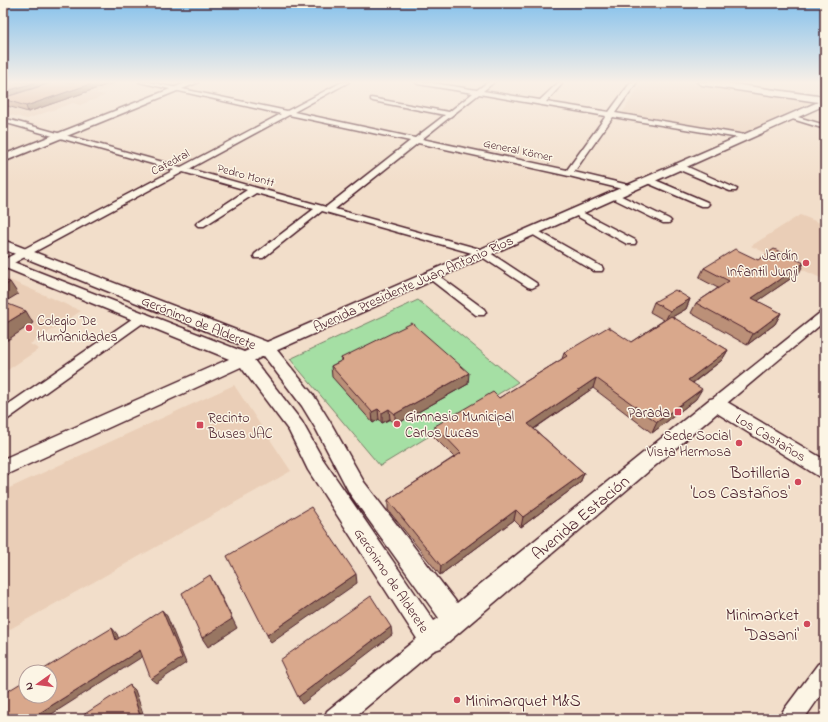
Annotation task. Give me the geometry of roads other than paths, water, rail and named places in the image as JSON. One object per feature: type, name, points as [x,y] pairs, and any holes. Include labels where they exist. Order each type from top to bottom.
[{"type":"main road","points":[[3,159],[111,116]]},
{"type":"main road","name":"Avenida Presidente Juan Antonio Ríos","points":[[244,359],[791,117]]},
{"type":"main road","name":"Gerónimo de Alderete","points":[[3,244],[266,348]]},
{"type":"main road","name":"Gerónimo de Alderete","points":[[4,262],[244,359]]},
{"type":"street","name":"Catedral","points":[[4,262],[25,253],[283,116]]},
{"type":"street","name":"General Körner","points":[[301,116],[569,173],[630,188]]},
{"type":"street","points":[[259,256],[449,116]]},
{"type":"street","points":[[569,173],[611,116]]},
{"type":"street","points":[[616,116],[745,138]]},
{"type":"street","points":[[791,117],[825,127]]},
{"type":"street","name":"Pedro Montt","points":[[3,120],[483,253],[532,285]]},
{"type":"street","points":[[678,166],[734,189]]},
{"type":"street","points":[[648,180],[704,204]]},
{"type":"street","points":[[201,224],[254,190]]},
{"type":"street","points":[[613,195],[666,221]]},
{"type":"street","points":[[576,212],[631,242]]},
{"type":"street","points":[[533,231],[598,269]]},
{"type":"street","points":[[431,275],[480,312]]},
{"type":"street","name":"Avenida Estación","points":[[338,718],[825,315]]},
{"type":"street","points":[[3,415],[143,317]]},
{"type":"street","name":"Gerónimo de Alderete","points":[[266,348],[308,401],[324,425],[357,488],[455,620]]},
{"type":"street","name":"Gerónimo de Alderete","points":[[244,359],[296,427],[315,464],[432,639]]},
{"type":"street","name":"Avenida Presidente Juan Antonio Ríos","points":[[3,468],[244,359]]},
{"type":"street","name":"Los Castaños","points":[[716,404],[825,470]]},
{"type":"street","points":[[791,719],[825,671]]},
{"type":"place","name":"Jardín Infantil Junji","points":[[806,263]]},
{"type":"place","name":"Colegio De Humanidades","points":[[29,328]]},
{"type":"place","name":"Parada","points":[[678,412]]},
{"type":"place","name":"Gimnasio Municipal Carlos Lucas","points":[[397,424]]},
{"type":"place","name":"Recinto Buses JAC","points":[[200,425]]},
{"type":"place","name":"Sede Social Vista Hermosa","points":[[739,443]]},
{"type":"place","name":"Botilleria 'Los Castaños'","points":[[798,482]]},
{"type":"place","name":"Minimarket 'Dasani'","points":[[807,624]]},
{"type":"place","name":"Minimarquet M&S","points":[[457,700]]}]
